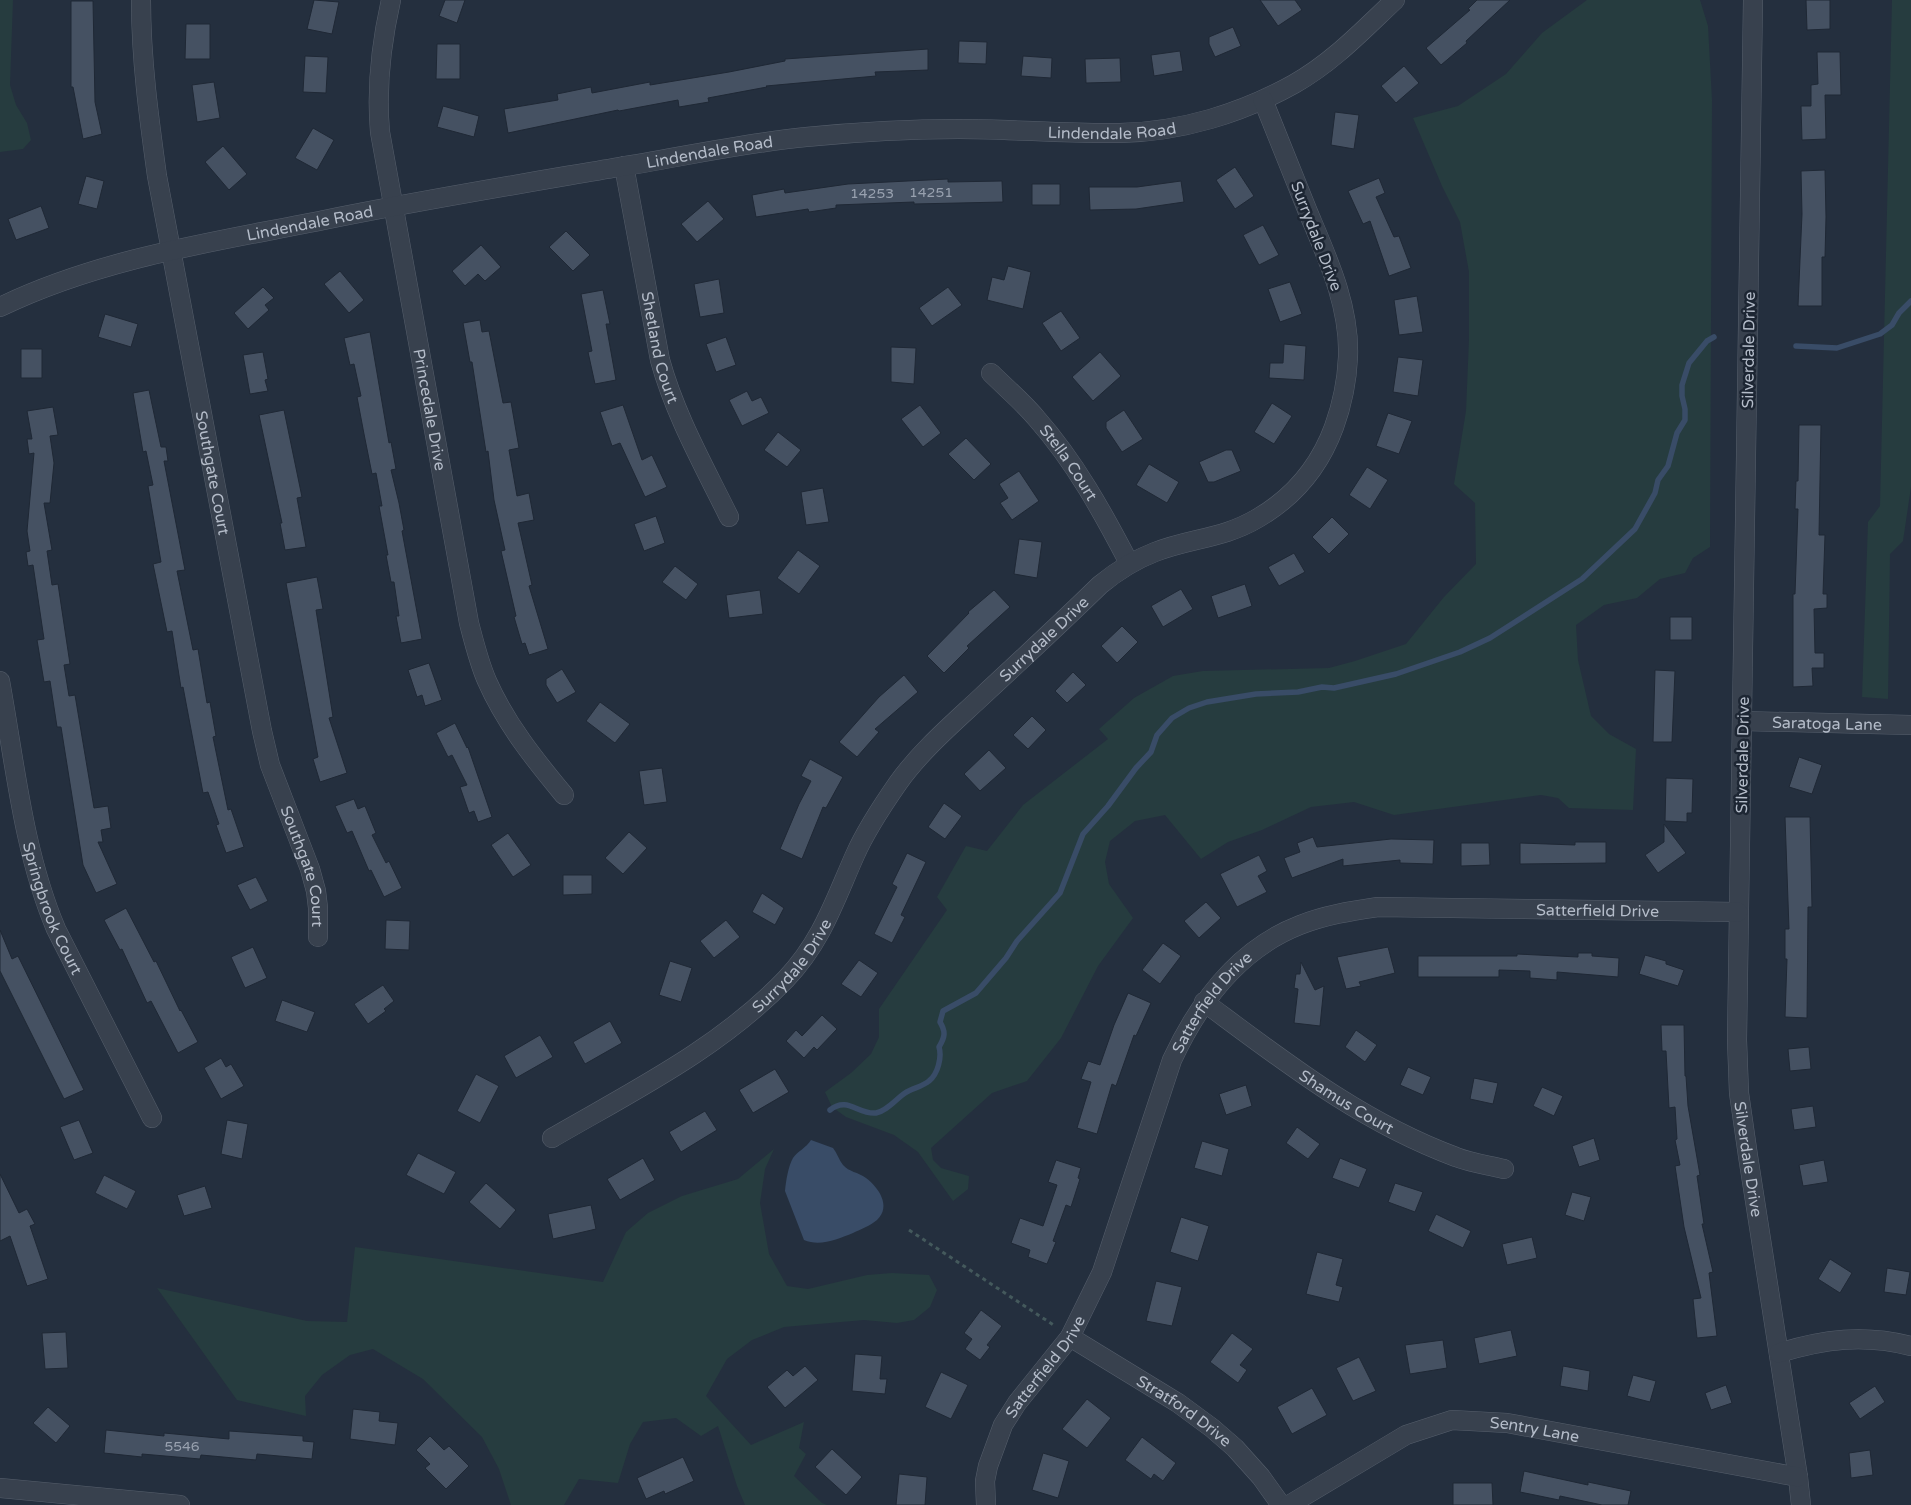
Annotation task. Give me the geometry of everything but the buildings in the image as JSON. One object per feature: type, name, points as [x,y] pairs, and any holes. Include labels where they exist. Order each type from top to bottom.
[{"type":"street","name":"Southgate Court","points":[[141,0],[142,51],[147,106],[157,176],[262,731],[270,765],[310,868],[318,908],[318,937]]},
{"type":"street","name":"Princedale Drive","points":[[391,0],[382,45],[378,84],[380,132],[469,623],[487,681],[504,714],[532,756],[564,795]]},
{"type":"street","name":"Lindendale Road","points":[[0,307],[70,277],[172,251],[393,206],[719,149],[802,137],[864,132],[958,129],[1123,134],[1195,123],[1234,112],[1296,83],[1327,62],[1395,0]]},
{"type":"street","name":"Silverdale Drive","points":[[1753,0],[1737,1040],[1739,1093],[1801,1505]]},
{"type":"street","name":"Surrydale Drive","points":[[552,1138],[715,1040],[751,1012],[786,979],[807,954],[825,927],[856,854],[876,816],[900,780],[949,727],[1100,586],[1129,563],[1156,551],[1232,532],[1259,518],[1283,501],[1308,475],[1321,457],[1337,418],[1346,384],[1348,356],[1346,328],[1339,294],[1329,262],[1263,100]]},
{"type":"street","name":"Shetland Court","points":[[624,166],[665,380],[674,404],[729,517]]},
{"type":"street","name":"Stella Court","points":[[991,373],[1037,419],[1072,465],[1103,513],[1129,563]]},
{"type":"street","name":"Springbrook Court","points":[[0,680],[28,839],[35,872],[45,902],[56,928],[152,1118]]},
{"type":"street","name":"Saratoga Lane","points":[[1743,721],[1911,725]]},
{"type":"street","name":"Satterfield Drive","points":[[986,1505],[985,1481],[988,1466],[1003,1425],[1017,1403],[1070,1336],[1102,1272],[1172,1060],[1187,1028],[1204,1002],[1224,977],[1241,961],[1269,941],[1299,925],[1333,914],[1369,908],[1438,907],[1738,912]]},
{"type":"street","name":"Shamus Court","points":[[1204,1002],[1339,1100],[1420,1143],[1458,1158],[1504,1169]]},
{"type":"street","name":"Stratford Drive","points":[[1070,1336],[1178,1403],[1212,1428],[1235,1448],[1261,1477],[1281,1505]]},
{"type":"street","points":[[1779,1354],[1809,1344],[1839,1339],[1895,1342],[1911,1346]]},
{"type":"street","name":"Sentry Lane","points":[[1289,1505],[1406,1435],[1452,1420],[1506,1424],[1798,1477]]},
{"type":"street","points":[[0,1488],[180,1505]]},
{"type":"path","points":[[909,1230],[1070,1336]]},
{"type":"green space","points":[[0,0],[13,0],[10,85],[16,105],[27,123],[31,140],[23,149],[0,152]]},
{"type":"green space","points":[[1587,0],[1700,0],[1708,26],[1712,100],[1710,547],[1693,558],[1685,573],[1660,579],[1637,598],[1604,605],[1576,625],[1578,660],[1591,716],[1609,734],[1636,749],[1633,810],[1569,808],[1558,798],[1541,795],[1394,815],[1354,802],[1311,807],[1262,830],[1228,842],[1201,859],[1165,815],[1135,821],[1110,841],[1105,862],[1109,884],[1133,918],[1098,966],[1061,1038],[1027,1081],[992,1093],[931,1148],[933,1160],[941,1168],[969,1176],[968,1189],[953,1201],[918,1152],[894,1135],[846,1117],[832,1107],[825,1092],[851,1073],[871,1054],[879,1037],[879,1009],[947,910],[937,897],[966,846],[987,851],[1023,805],[1108,739],[1099,729],[1134,698],[1173,676],[1203,671],[1329,668],[1406,644],[1444,597],[1476,564],[1475,503],[1454,484],[1466,411],[1469,272],[1460,222],[1442,186],[1413,118],[1458,106],[1506,74],[1542,33]]},
{"type":"green space","points":[[1892,0],[1911,0],[1911,487],[1903,541],[1890,554],[1888,699],[1862,697],[1868,522],[1880,506]]},
{"type":"green space","points":[[774,1149],[765,1169],[760,1203],[769,1254],[787,1286],[808,1289],[867,1275],[892,1273],[929,1275],[937,1290],[930,1307],[914,1320],[897,1323],[864,1320],[784,1327],[752,1340],[727,1359],[706,1396],[751,1445],[804,1422],[799,1448],[806,1454],[794,1476],[822,1503],[827,1505],[745,1505],[718,1426],[701,1436],[676,1418],[643,1422],[630,1444],[618,1483],[579,1479],[564,1505],[511,1505],[499,1469],[482,1437],[423,1379],[373,1349],[350,1355],[322,1375],[305,1396],[306,1416],[237,1400],[157,1288],[307,1321],[347,1322],[355,1247],[603,1282],[626,1232],[648,1213],[682,1196],[738,1179]]},
{"type":"water","points":[[811,1140],[833,1148],[845,1167],[863,1176],[875,1186],[882,1197],[883,1203],[881,1215],[877,1220],[835,1240],[816,1243],[804,1240],[785,1191],[793,1158]]},
{"type":"waterway","points":[[1796,346],[1837,348],[1880,334],[1892,325],[1899,313],[1911,301]]},
{"type":"waterway","points":[[830,1110],[836,1106],[848,1105],[870,1113],[880,1112],[905,1093],[923,1085],[932,1078],[938,1065],[939,1047],[944,1035],[940,1022],[943,1011],[976,993],[1006,958],[1017,941],[1060,893],[1083,834],[1151,752],[1157,735],[1172,718],[1189,708],[1207,702],[1256,694],[1298,692],[1322,687],[1334,688],[1396,674],[1460,652],[1490,638],[1582,579],[1635,529],[1655,493],[1658,480],[1668,466],[1677,433],[1685,420],[1682,385],[1689,363],[1707,341],[1714,337]]}]
